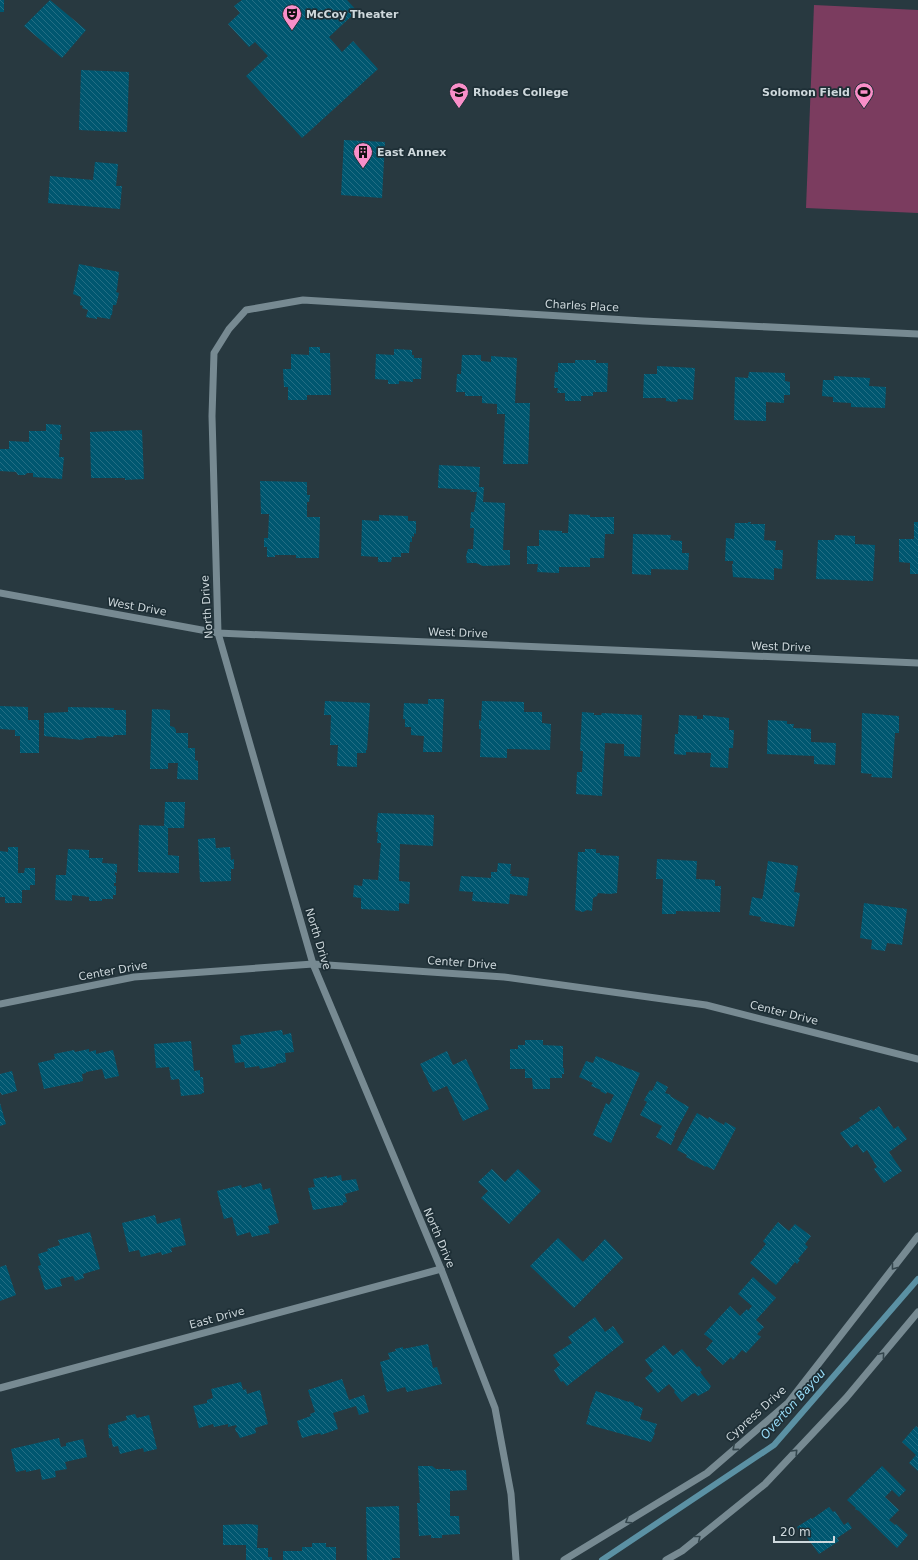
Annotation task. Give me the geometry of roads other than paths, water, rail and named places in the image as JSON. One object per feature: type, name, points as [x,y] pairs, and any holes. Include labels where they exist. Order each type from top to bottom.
[{"type":"street","name":"Charles Place","points":[[246,310],[303,300],[635,320],[918,334]]},
{"type":"street","name":"North Drive","points":[[246,310],[228,329],[214,353],[212,416],[218,633],[313,964],[440,1269],[495,1408],[511,1494],[516,1560]]},
{"type":"street","name":"West Drive","points":[[0,593],[218,633],[918,663]]},
{"type":"street","name":"Center Drive","points":[[0,1004],[134,977],[313,964],[504,977],[706,1005],[918,1059]]},
{"type":"street","name":"Cypress Drive","points":[[564,1560],[707,1473],[788,1403],[918,1236]]},
{"type":"street","name":"East Drive","points":[[0,1388],[440,1269]]},
{"type":"street","points":[[666,1560],[682,1551],[764,1484],[846,1398],[918,1312]]},
{"type":"waterway","name":"Overton Bayou","points":[[602,1560],[774,1445],[918,1279]]},
{"type":"place","name":"McCoy Theater","points":[[292,31]]},
{"type":"place","name":"Rhodes College","points":[[459,109]]},
{"type":"place","name":"Solomon Field","points":[[864,109]]},
{"type":"place","name":"East Annex","points":[[363,169]]}]
